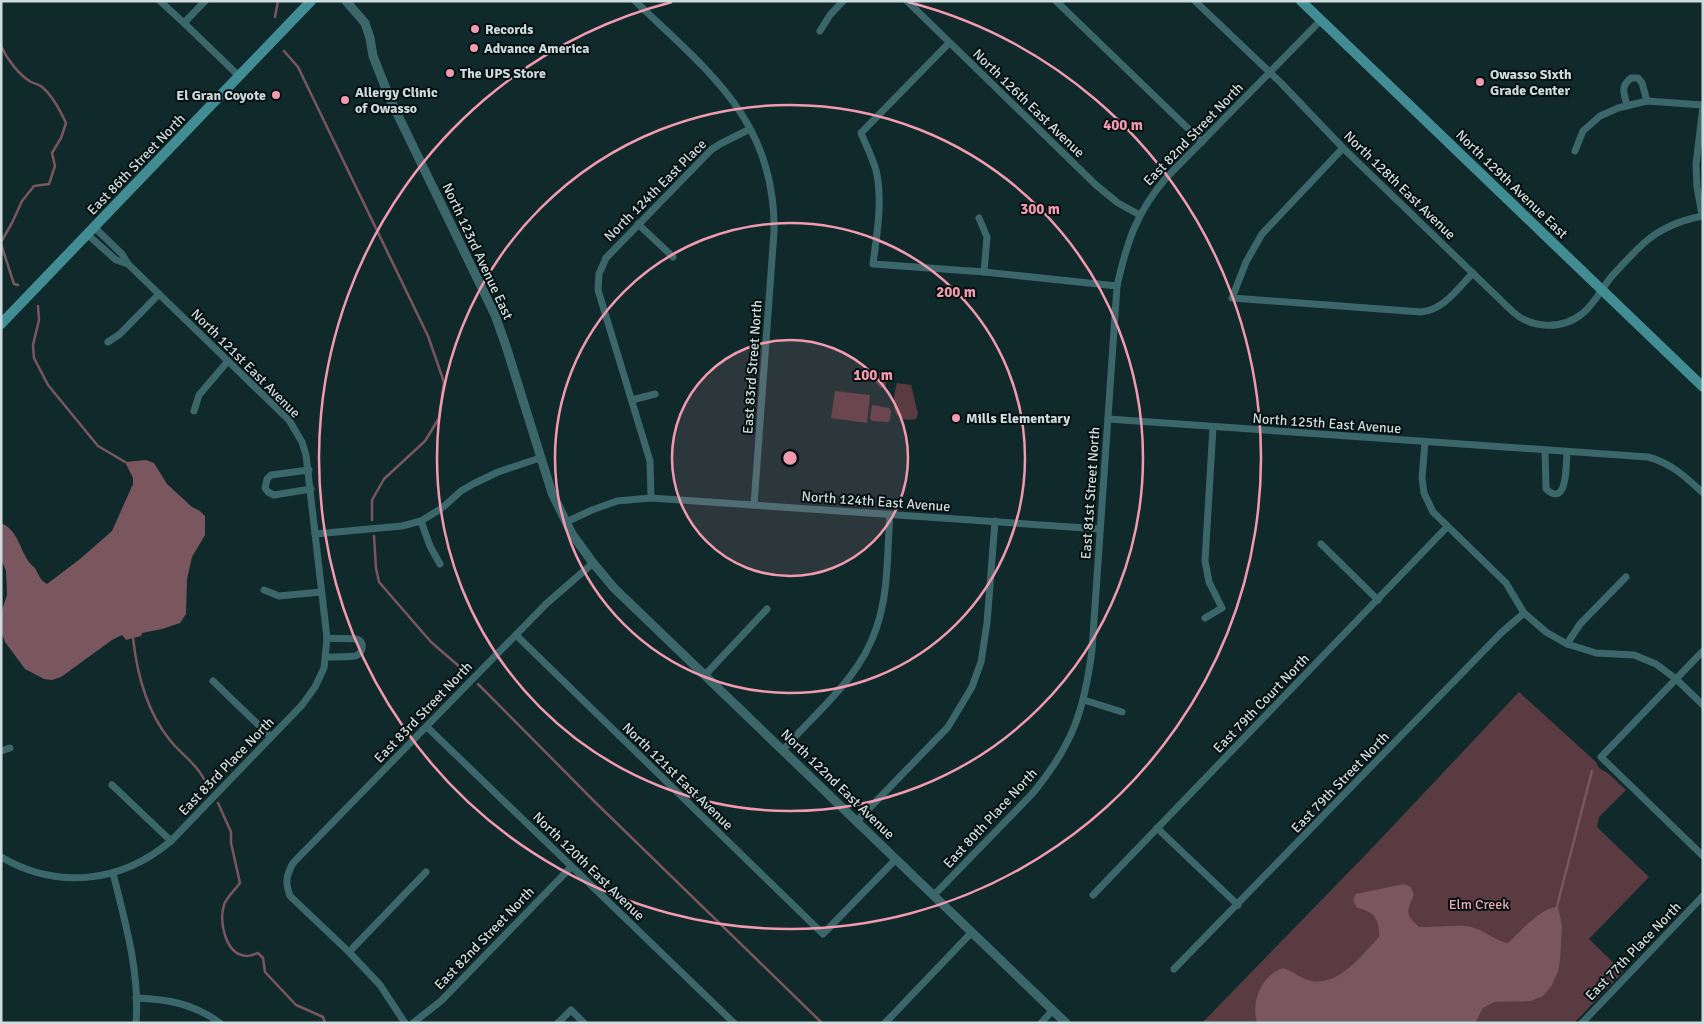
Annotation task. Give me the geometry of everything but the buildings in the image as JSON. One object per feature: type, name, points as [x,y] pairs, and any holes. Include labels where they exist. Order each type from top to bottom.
[{"type":"main road","name":"East 86th Street North","points":[[1,324],[311,1]]},
{"type":"main road","name":"North 129th Avenue East","points":[[1301,1],[1703,387]]},
{"type":"street","points":[[160,1],[239,76]]},
{"type":"street","points":[[184,23],[205,1]]},
{"type":"street","name":"North 123rd Avenue East","points":[[346,1],[365,23],[373,56],[390,99],[495,315],[552,493],[566,522],[593,563]]},
{"type":"street","points":[[635,1],[717,81],[732,98],[750,129]]},
{"type":"street","points":[[820,31],[830,15],[843,1]]},
{"type":"street","name":"North 126th East Avenue","points":[[907,1],[1096,185],[1118,203],[1140,214]]},
{"type":"street","points":[[1056,1],[1202,142]]},
{"type":"street","name":"North 128th East Avenue","points":[[1195,1],[1343,148],[1520,318],[1536,324],[1556,324],[1571,320],[1584,312],[1614,275],[1652,237],[1673,224],[1702,216]]},
{"type":"street","name":"East 82nd Street North","points":[[1117,286],[1131,235],[1140,214],[1151,196],[1321,20]]},
{"type":"street","points":[[950,43],[861,133],[871,156],[879,188],[879,218],[873,264],[984,272],[1117,286]]},
{"type":"street","points":[[1628,105],[1623,90],[1625,83],[1631,78],[1638,78],[1642,83],[1647,101]]},
{"type":"street","points":[[1575,151],[1584,130],[1600,116],[1628,105],[1647,101],[1703,106],[1696,164],[1696,187],[1702,216]]},
{"type":"street","name":"North 124th East Place","points":[[632,400],[598,290],[599,274],[606,258],[711,150],[750,129]]},
{"type":"street","name":"East 83rd Street North","points":[[750,129],[759,146],[768,175],[773,202],[774,232],[754,505]]},
{"type":"street","points":[[1343,148],[1262,234],[1246,262],[1232,298],[1421,312],[1433,310],[1444,303],[1473,273]]},
{"type":"street","points":[[979,218],[986,237],[984,272]]},
{"type":"street","points":[[638,224],[673,257]]},
{"type":"street","name":"North 121st East Avenue","points":[[91,230],[116,260],[128,264],[289,420],[302,442],[309,470],[327,647]]},
{"type":"street","name":"East 81st Street North","points":[[1084,700],[1092,650],[1117,286]]},
{"type":"street","points":[[108,342],[120,334],[159,294]]},
{"type":"street","points":[[194,411],[199,395],[228,361]]},
{"type":"street","points":[[651,498],[650,461],[632,400],[655,394]]},
{"type":"street","name":"North 125th East Avenue","points":[[1108,419],[1213,428],[1634,456],[1667,464],[1687,478],[1703,493]]},
{"type":"street","points":[[1205,618],[1222,608],[1209,582],[1205,561],[1213,428]]},
{"type":"street","points":[[1425,442],[1422,478],[1424,493],[1433,512],[1506,583],[1524,613],[1546,632],[1567,644],[1596,653],[1634,655],[1656,664],[1676,679],[1703,705]]},
{"type":"street","points":[[1545,450],[1546,489],[1556,494],[1562,491],[1565,484],[1567,452]]},
{"type":"street","points":[[315,534],[402,526],[420,521],[442,508],[461,491],[473,484],[498,472],[540,458]]},
{"type":"street","points":[[309,470],[271,475],[267,479],[265,488],[274,495],[311,489]]},
{"type":"street","name":"North 124th East Avenue","points":[[566,522],[617,501],[651,498],[1100,529]]},
{"type":"street","points":[[782,750],[850,676],[871,642],[877,628],[885,588],[890,514]]},
{"type":"street","points":[[420,521],[440,564]]},
{"type":"street","points":[[857,821],[948,727],[976,680],[985,645],[995,521]]},
{"type":"street","name":"East 79th Court North","points":[[1093,895],[1447,527]]},
{"type":"street","points":[[1321,544],[1378,600]]},
{"type":"street","name":"East 83rd Street North","points":[[349,952],[290,896],[287,888],[287,875],[293,863],[555,594],[593,563]]},
{"type":"street","name":"North 122nd East Avenue","points":[[593,563],[614,588],[1066,1023]]},
{"type":"street","points":[[1567,644],[1580,624],[1626,576]]},
{"type":"street","points":[[264,590],[279,596],[322,592]]},
{"type":"street","points":[[705,675],[767,609]]},
{"type":"street","name":"East 79th Street North","points":[[1174,969],[1501,633],[1524,613]]},
{"type":"street","name":"North 121st East Avenue","points":[[516,635],[823,934],[896,858]]},
{"type":"street","points":[[326,657],[357,656],[363,647],[357,640],[327,638]]},
{"type":"street","name":"East 83rd Place North","points":[[1,857],[17,866],[50,876],[83,878],[129,868],[157,853],[171,841],[302,705],[315,688],[324,668],[327,647]]},
{"type":"street","points":[[1703,652],[1601,757],[1703,856]]},
{"type":"street","points":[[213,681],[271,737]]},
{"type":"street","points":[[1084,700],[1122,712]]},
{"type":"street","name":"East 80th Place North","points":[[934,895],[1032,794],[1045,778],[1068,742],[1084,700]]},
{"type":"street","name":"North 120th East Avenue","points":[[427,727],[734,1023]]},
{"type":"street","points":[[1,750],[10,748]]},
{"type":"street","points":[[112,785],[171,841]]},
{"type":"street","points":[[1157,828],[1238,905]]},
{"type":"street","name":"East 82nd Street North","points":[[413,1023],[440,1001],[571,867]]},
{"type":"street","points":[[405,1023],[380,985],[349,952],[426,872]]},
{"type":"street","points":[[112,873],[132,952],[136,1023]]},
{"type":"street","name":"East 77th Place North","points":[[1582,1023],[1703,896]]},
{"type":"street","points":[[885,1023],[972,932]]},
{"type":"street","points":[[136,998],[156,998],[184,1004],[198,1009],[220,1023]]},
{"type":"street","points":[[558,1023],[571,1010],[584,1023]]},
{"type":"street","points":[[1041,1023],[1053,1010]]},
{"type":"green space","points":[[879,372],[887,375],[886,385],[881,388],[876,383],[876,374]]},
{"type":"green space","points":[[897,383],[911,385],[918,414],[916,419],[907,420],[897,415],[894,397]]},
{"type":"green space","points":[[835,391],[870,395],[867,423],[831,418]]},
{"type":"green space","points":[[872,405],[889,408],[891,411],[890,420],[888,422],[870,419]]},
{"type":"green space","name":"Elm Creek","points":[[1519,692],[1596,762],[1599,768],[1609,774],[1626,790],[1599,817],[1597,827],[1649,877],[1589,939],[1623,972],[1574,1023],[1202,1023],[1375,845]]},
{"type":"shaded area","points":[[146,460],[154,463],[167,484],[205,516],[205,535],[192,557],[187,579],[186,614],[180,623],[142,633],[141,636],[126,640],[122,635],[112,640],[61,677],[52,680],[44,679],[25,669],[5,642],[1,631],[1,613],[7,595],[6,571],[1,559],[1,523],[11,530],[28,560],[41,579],[47,584],[112,531],[133,484],[133,478],[125,462]]},
{"type":"shaded area","points":[[1404,884],[1411,887],[1414,895],[1408,912],[1411,919],[1419,927],[1471,927],[1508,943],[1538,915],[1558,907],[1562,926],[1560,961],[1552,985],[1543,996],[1531,1001],[1494,1002],[1483,1008],[1475,1023],[1257,1023],[1255,1006],[1257,998],[1264,983],[1275,972],[1283,968],[1308,980],[1319,982],[1329,980],[1348,969],[1379,937],[1379,926],[1372,914],[1357,908],[1353,900],[1356,894]]},
{"type":"waterway","points":[[275,17],[278,1]]},
{"type":"waterway","points":[[1,46],[17,71],[31,82],[41,86],[50,95],[66,123],[61,138],[52,153],[55,166],[49,184],[34,186],[22,201],[1,242]]},
{"type":"waterway","points":[[284,51],[298,67],[428,336],[444,382],[439,418],[425,441],[384,479],[372,500],[372,520]]},
{"type":"waterway","points":[[1,244],[14,284],[18,285]]},
{"type":"waterway","points":[[38,306],[39,320],[33,345],[34,358],[48,385],[98,446],[125,462]]},
{"type":"waterway","points":[[374,536],[379,582],[431,642],[468,674]]},
{"type":"waterway","points":[[133,638],[140,678],[154,716],[173,743],[200,772],[210,790]]},
{"type":"waterway","points":[[478,684],[596,803],[822,1023]]},
{"type":"waterway","points":[[1556,910],[1592,771]]},
{"type":"waterway","points":[[218,803],[231,832],[231,843],[240,883],[224,905],[222,920],[225,936],[233,950],[239,954],[247,956],[258,953],[263,958],[265,972],[296,1005],[323,1017],[325,1023]]},
{"type":"place","name":"Records","points":[[475,29]]},
{"type":"place","name":"Advance America","points":[[474,48]]},
{"type":"place","name":"The UPS Store","points":[[450,73]]},
{"type":"place","name":"Owasso Sixth Grade Center","points":[[1480,82]]},
{"type":"place","name":"El Gran Coyote","points":[[276,95]]},
{"type":"place","name":"Allergy Clinic of Owasso","points":[[345,100]]},
{"type":"place","name":"Mills Elementary","points":[[956,418]]}]
